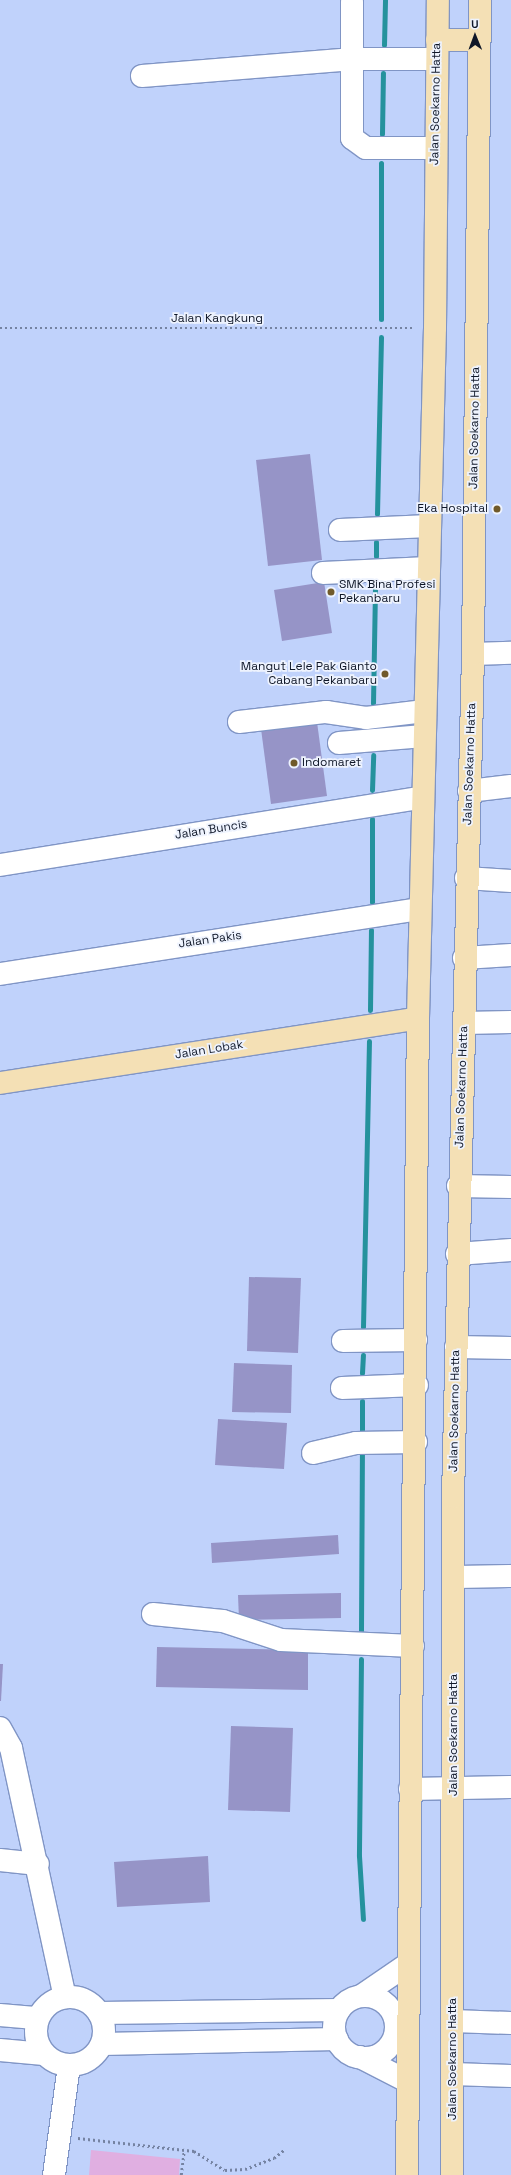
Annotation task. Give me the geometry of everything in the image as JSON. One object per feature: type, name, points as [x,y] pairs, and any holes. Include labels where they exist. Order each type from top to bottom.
[{"type":"main road","name":"Jalan Soekarno Hatta","points":[[407,2175],[410,1789],[417,1384],[418,1018],[434,328],[438,0]]},
{"type":"main road","name":"Jalan Soekarno Hatta","points":[[452,2175],[457,1254],[473,654],[480,0]]},
{"type":"main road","points":[[437,49],[479,40]]},
{"type":"main road","name":"Jalan Lobak","points":[[0,1083],[418,1018]]},
{"type":"street","points":[[352,2],[352,133],[355,142],[371,148],[436,148]]},
{"type":"street","points":[[142,76],[353,59],[437,49]]},
{"type":"street","points":[[340,530],[429,526]]},
{"type":"street","points":[[323,573],[428,568]]},
{"type":"street","points":[[473,654],[511,653]]},
{"type":"street","points":[[238,722],[326,712],[366,718],[425,711]]},
{"type":"street","points":[[339,744],[424,736]]},
{"type":"street","points":[[469,791],[511,786]]},
{"type":"street","name":"Jalan Buncis","points":[[0,865],[423,797]]},
{"type":"street","points":[[466,878],[511,881]]},
{"type":"street","name":"Jalan Pakis","points":[[0,974],[420,909]]},
{"type":"street","points":[[464,958],[511,955]]},
{"type":"street","points":[[464,1023],[511,1022]]},
{"type":"street","points":[[458,1186],[511,1187]]},
{"type":"street","points":[[457,1254],[511,1250]]},
{"type":"street","points":[[343,1341],[416,1340]]},
{"type":"street","points":[[456,1347],[511,1348]]},
{"type":"street","points":[[342,1388],[417,1384]]},
{"type":"street","points":[[313,1453],[367,1443],[416,1442]]},
{"type":"street","points":[[455,1577],[511,1576]]},
{"type":"street","points":[[153,1614],[216,1620],[281,1640],[412,1646]]},
{"type":"street","points":[[0,1728],[11,1748],[38,1864],[65,1997]]},
{"type":"street","points":[[410,1789],[511,1787]]},
{"type":"street","points":[[0,1860],[38,1864]]},
{"type":"street","points":[[99,2013],[339,2010],[408,1964]]},
{"type":"street","points":[[360,2057],[379,2055],[393,2041],[396,2032],[394,2013],[388,2005],[380,1999],[361,1996]]},
{"type":"street","points":[[0,2050],[44,2054],[69,2065],[89,2060],[102,2044],[104,2022],[99,2013],[84,2000],[65,1997],[49,2004],[38,2018],[36,2037],[44,2054]]},
{"type":"street","points":[[339,2010],[334,2024],[337,2040],[346,2051],[407,2081]]},
{"type":"street","points":[[0,2014],[38,2018]]},
{"type":"street","points":[[453,2021],[511,2023]]},
{"type":"street","points":[[102,2044],[337,2040]]},
{"type":"street","points":[[54,2175],[69,2065]]},
{"type":"street","points":[[453,2074],[511,2076]]},
{"type":"path","name":"Jalan Kangkung","points":[[0,328],[434,328]]},
{"type":"path","points":[[59,2136],[194,2152],[225,2170],[245,2169],[274,2158],[285,2149]]},
{"type":"path","points":[[181,2175],[184,2150]]},
{"type":"shaded area","points":[[91,2150],[180,2159],[179,2175],[89,2175]]},
{"type":"building","points":[[310,454],[322,560],[268,566],[256,460]]},
{"type":"building","points":[[324,582],[332,633],[282,641],[274,590]]},
{"type":"building","name":"Indomaret","points":[[317,722],[327,796],[271,804],[261,729]]},
{"type":"building","points":[[249,1277],[301,1278],[298,1353],[247,1351]]},
{"type":"building","points":[[234,1363],[292,1365],[291,1413],[232,1412]]},
{"type":"building","points":[[218,1419],[287,1423],[284,1469],[215,1465]]},
{"type":"building","points":[[338,1535],[339,1554],[212,1563],[211,1543]]},
{"type":"building","points":[[341,1593],[341,1618],[239,1620],[238,1595]]},
{"type":"building","points":[[157,1647],[308,1650],[308,1690],[156,1687]]},
{"type":"building","points":[[0,1664],[3,1664],[1,1701],[0,1701]]},
{"type":"building","points":[[231,1726],[293,1728],[290,1812],[228,1810]]},
{"type":"building","points":[[208,1856],[210,1902],[117,1907],[114,1862]]},
{"type":"waterway","points":[[384,45],[385,0]]},
{"type":"waterway","points":[[382,134],[383,73]]},
{"type":"waterway","points":[[381,163],[381,319]]},
{"type":"waterway","points":[[377,514],[381,337]]},
{"type":"waterway","points":[[376,542],[376,556]]},
{"type":"waterway","points":[[373,703],[375,585]]},
{"type":"waterway","points":[[372,790],[373,755]]},
{"type":"waterway","points":[[372,819],[372,902]]},
{"type":"waterway","points":[[370,1010],[371,930]]},
{"type":"waterway","points":[[363,1327],[369,1041]]},
{"type":"waterway","points":[[362,1373],[363,1355]]},
{"type":"waterway","points":[[362,1401],[362,1438]]},
{"type":"waterway","points":[[361,1631],[362,1448]]},
{"type":"waterway","points":[[361,1659],[359,1856],[363,1919]]},
{"type":"place","name":"Eka Hospital","points":[[497,509]]},
{"type":"place","name":"SMK Bina Profesi Pekanbaru","points":[[331,592]]},
{"type":"place","name":"Mangut Lele Pak Gianto Cabang Pekanbaru","points":[[385,674]]},
{"type":"place","name":"Indomaret","points":[[294,763]]}]
